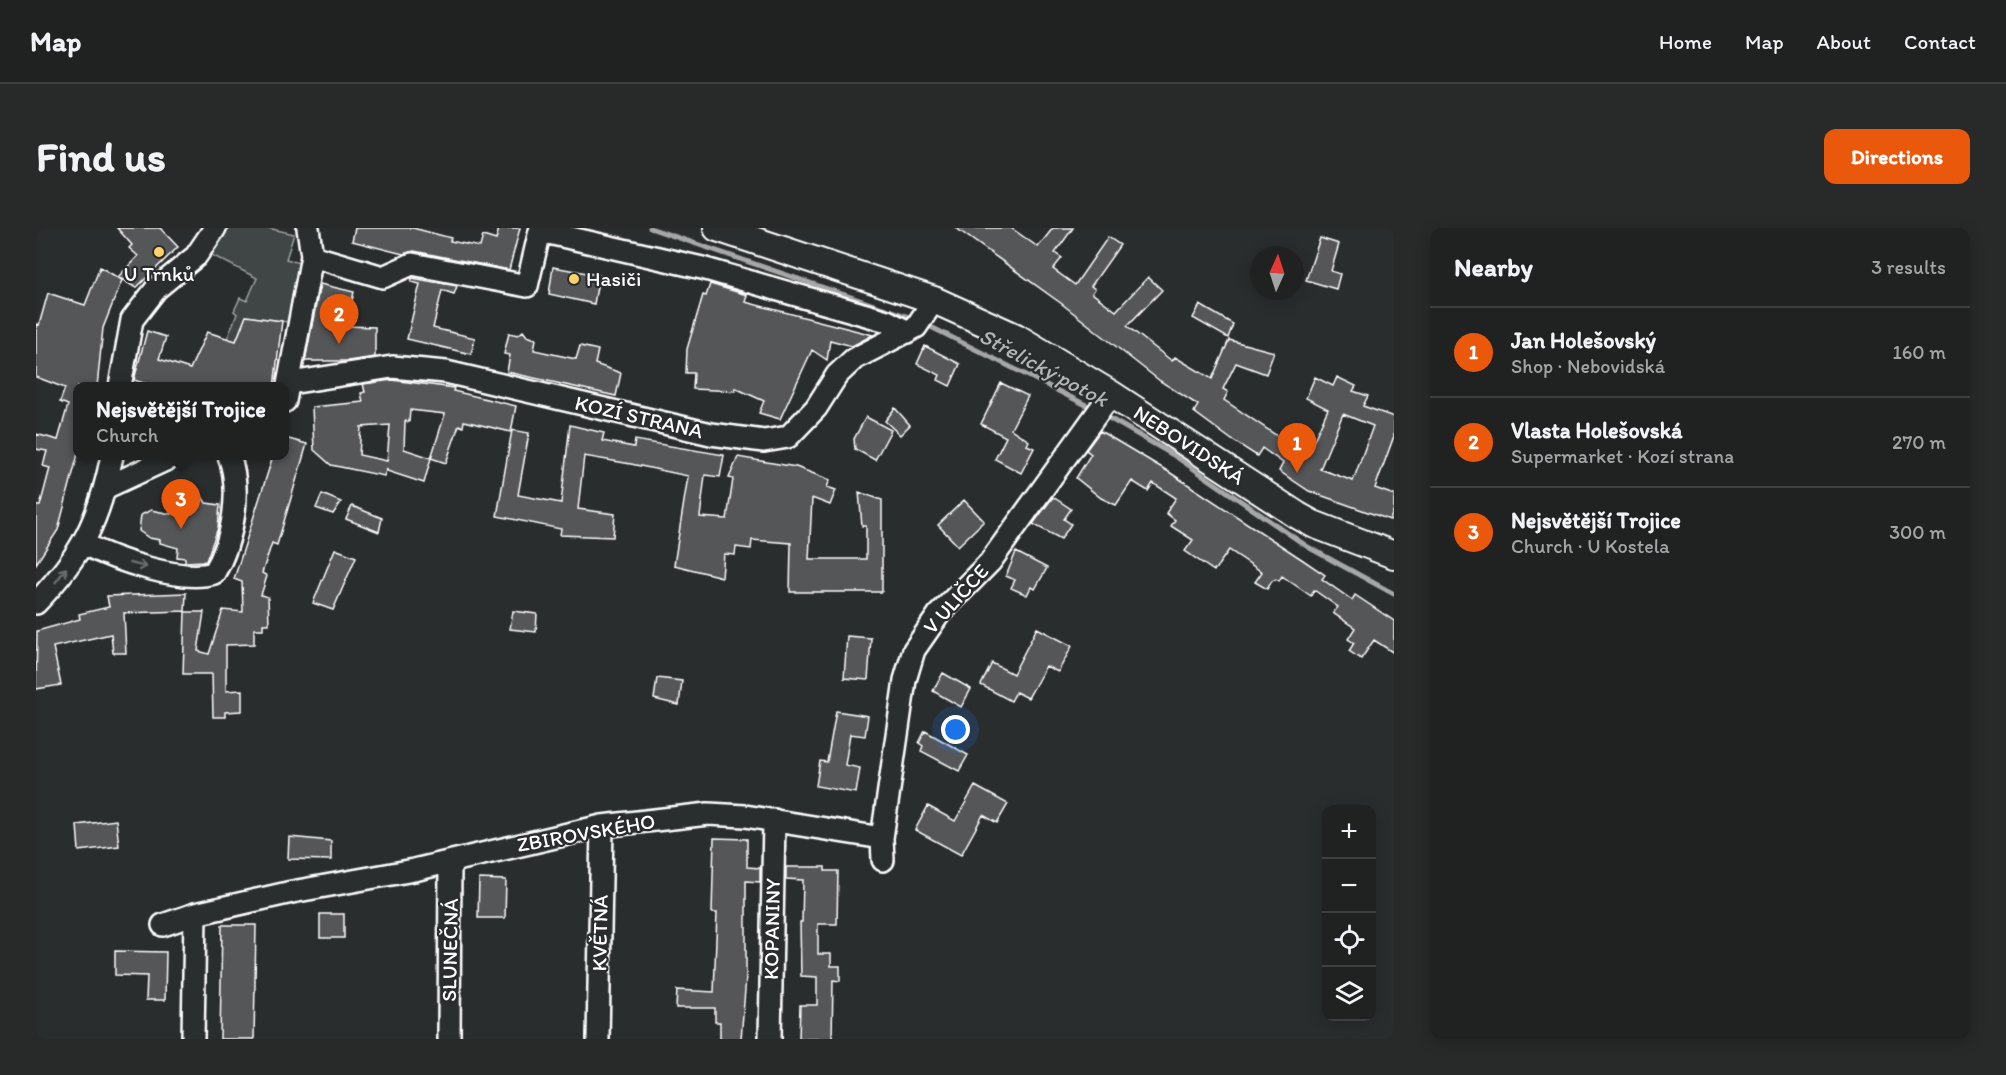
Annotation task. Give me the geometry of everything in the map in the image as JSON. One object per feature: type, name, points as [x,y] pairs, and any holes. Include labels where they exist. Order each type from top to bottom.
[{"type":"street","points":[[121,382],[132,320],[156,289],[196,256],[214,228]]},
{"type":"street","points":[[289,382],[312,256],[308,228]]},
{"type":"street","name":"NEBOVIDSKÁ","points":[[717,228],[920,318],[1017,337],[1111,394],[1297,515],[1314,524],[1394,555]]},
{"type":"street","name":"NEBOVIDSKÁ","points":[[312,256],[383,277],[412,264],[527,286],[540,231],[702,268],[887,321],[920,318]]},
{"type":"street","name":"KOZÍ STRANA","points":[[289,392],[392,367],[414,368],[446,372],[711,434],[764,441],[788,436],[816,408],[837,375],[854,359],[920,318]]},
{"type":"street","name":"V ULIČCE","points":[[883,860],[882,838],[905,680],[914,650],[939,614],[990,562],[1111,394]]},
{"type":"street","points":[[36,603],[84,544],[105,488],[111,460]]},
{"type":"street","points":[[105,488],[165,460]]},
{"type":"street","points":[[84,544],[116,560],[201,577],[214,573],[224,556],[231,526],[234,489],[231,460]]},
{"type":"street","name":"ZBIROVSKÉHO","points":[[163,925],[195,914],[292,892],[450,862],[602,826],[708,814],[774,820],[882,838]]},
{"type":"street","name":"KOPANINY","points":[[770,1039],[774,820]]},
{"type":"street","name":"KVĚTNÁ","points":[[598,1039],[602,826]]},
{"type":"street","name":"SLUNEČNÁ","points":[[448,1039],[450,862]]},
{"type":"street","points":[[193,1039],[195,914]]},
{"type":"shaded area","points":[[229,228],[268,228],[294,234],[286,259],[299,263],[287,322],[246,316],[220,382],[210,382],[237,314],[234,311],[240,298],[247,301],[257,278],[208,253]]},
{"type":"building","points":[[117,228],[160,228],[178,247],[136,288],[118,277],[138,256],[129,248],[132,245]]},
{"type":"building","points":[[355,228],[413,228],[451,238],[450,241],[480,247],[483,236],[496,240],[499,228],[520,228],[509,270],[414,251],[403,254],[352,241]]},
{"type":"building","points":[[956,228],[1011,228],[1038,247],[1053,228],[1073,228],[1055,253],[1062,258],[1053,269],[1075,285],[1108,237],[1120,245],[1091,286],[1095,289],[1092,293],[1116,311],[1148,277],[1162,290],[1127,326],[1172,361],[1175,357],[1212,379],[1229,340],[1274,352],[1266,374],[1236,363],[1223,389],[1228,392],[1224,400],[1292,446],[1294,444],[1308,453],[1328,409],[1306,398],[1315,377],[1333,386],[1337,377],[1356,386],[1353,391],[1368,396],[1363,406],[1394,417],[1394,436],[1375,488],[1394,495],[1394,509],[1390,520],[1309,491],[1279,471],[1283,463],[1262,448],[1257,456],[1232,440],[1194,412],[1198,405],[1160,381],[1062,304]],"holes":[[[1343,414],[1373,426],[1353,481],[1320,469]]]},
{"type":"building","points":[[1320,238],[1339,244],[1331,271],[1340,274],[1336,289],[1306,280]]},
{"type":"building","points":[[100,267],[122,280],[103,328],[98,382],[73,382],[73,460],[76,460],[58,530],[36,564],[36,506],[40,506],[50,468],[43,466],[47,451],[36,449],[36,434],[58,440],[68,405],[60,402],[65,388],[36,377],[36,324],[39,325],[48,293],[85,305]]},
{"type":"building","points":[[553,267],[599,275],[594,304],[549,294]]},
{"type":"building","points":[[412,278],[457,286],[454,294],[442,290],[433,328],[475,338],[471,354],[407,339],[420,284],[411,282]]},
{"type":"building","points":[[320,284],[354,292],[346,326],[375,327],[375,357],[348,361],[305,361]]},
{"type":"building","points":[[710,284],[747,295],[745,302],[873,335],[852,346],[830,340],[827,360],[812,350],[780,419],[759,413],[764,401],[735,388],[735,391],[693,389],[694,373],[686,373],[687,349],[703,295],[706,296]]},
{"type":"building","points":[[1200,305],[1233,324],[1228,338],[1193,318]]},
{"type":"building","points":[[246,316],[282,321],[275,382],[140,382],[134,380],[147,331],[166,337],[159,359],[190,369],[207,332],[236,341]]},
{"type":"building","points":[[523,331],[527,336],[536,339],[534,350],[576,359],[580,346],[598,350],[595,364],[621,373],[616,396],[507,372],[510,355],[504,354],[509,333],[518,335]]},
{"type":"building","points":[[925,346],[960,364],[950,386],[938,380],[940,375],[917,364]]},
{"type":"building","points":[[392,380],[454,388],[453,391],[516,406],[511,432],[464,421],[463,427],[459,425],[446,463],[431,458],[424,483],[387,471],[387,468],[384,476],[331,465],[314,450],[312,407],[363,402],[361,393],[365,392],[363,384]],"holes":[[[410,410],[445,414],[431,458],[404,449],[405,421],[409,422]],[[390,425],[387,461],[359,455],[361,427]]]},
{"type":"building","points":[[1001,383],[1028,396],[1011,429],[1029,441],[1027,445],[1034,448],[1021,473],[995,459],[1006,437],[981,424]]},
{"type":"building","points":[[895,408],[910,425],[900,435],[885,421]]},
{"type":"building","points":[[866,417],[891,430],[875,460],[855,449],[854,439]]},
{"type":"building","points":[[570,425],[604,433],[602,441],[634,447],[635,440],[724,455],[720,477],[705,475],[700,517],[727,519],[733,479],[729,478],[738,457],[796,467],[830,480],[827,487],[836,490],[830,505],[812,498],[809,559],[866,559],[866,526],[862,526],[859,492],[882,500],[882,592],[790,592],[791,543],[752,540],[751,549],[736,547],[735,555],[724,554],[722,577],[674,565],[688,476],[631,464],[584,456],[578,509],[615,514],[613,537],[560,535],[561,529],[497,516],[512,430],[529,433],[518,495],[561,503]]},
{"type":"building","points":[[1100,431],[1169,472],[1303,560],[1325,575],[1322,579],[1352,600],[1355,595],[1394,621],[1394,653],[1374,640],[1361,659],[1349,651],[1354,643],[1348,639],[1355,628],[1333,613],[1338,607],[1314,590],[1311,596],[1282,576],[1279,581],[1276,579],[1272,581],[1267,589],[1255,582],[1262,572],[1229,550],[1214,571],[1185,551],[1193,540],[1171,526],[1175,520],[1166,513],[1176,498],[1153,483],[1148,491],[1132,481],[1116,505],[1101,498],[1076,478],[1091,454],[1086,450]]},
{"type":"building","points":[[289,439],[307,444],[277,545],[272,543],[262,573],[267,576],[261,595],[268,597],[269,624],[263,624],[263,629],[254,629],[254,644],[226,645],[226,691],[242,690],[242,711],[225,712],[225,717],[213,717],[212,674],[183,674],[185,612],[204,612],[198,651],[209,654],[223,610],[243,612],[242,582],[234,579],[272,460],[289,460]]},
{"type":"building","points":[[183,494],[201,495],[206,503],[220,505],[218,528],[206,561],[185,562],[185,558],[177,557],[178,548],[160,543],[160,540],[149,538],[139,531],[141,515],[151,510],[171,514],[172,507],[181,508]]},
{"type":"building","points":[[322,494],[341,502],[333,514],[316,508]]},
{"type":"building","points":[[1053,497],[1071,509],[1064,519],[1071,524],[1061,539],[1033,524]]},
{"type":"building","points":[[964,500],[984,521],[958,546],[938,525]]},
{"type":"building","points":[[352,506],[382,518],[379,532],[346,519]]},
{"type":"building","points":[[335,549],[356,557],[333,610],[313,603]]},
{"type":"building","points":[[1016,552],[1047,568],[1035,589],[1031,587],[1027,595],[1011,588],[1015,580],[1006,576]]},
{"type":"building","points":[[186,593],[185,611],[124,613],[126,653],[113,653],[111,634],[53,647],[61,685],[36,689],[37,631],[80,619],[79,614],[109,607],[107,596]]},
{"type":"building","points":[[513,611],[537,614],[536,632],[510,629]]},
{"type":"building","points":[[1037,628],[1072,646],[1058,672],[1046,666],[1028,698],[1016,692],[1011,701],[981,685],[992,663],[1013,674]]},
{"type":"building","points":[[847,636],[871,638],[868,680],[844,678]]},
{"type":"building","points":[[943,673],[971,689],[961,707],[933,691]]},
{"type":"building","points":[[657,678],[682,681],[679,705],[654,699]]},
{"type":"building","points":[[836,711],[868,716],[865,736],[850,734],[845,765],[860,768],[856,793],[816,786],[820,761],[827,762]]},
{"type":"building","points":[[925,731],[968,755],[959,771],[921,751],[923,746],[919,743]]},
{"type":"building","points":[[975,786],[1008,804],[997,823],[983,815],[961,855],[915,830],[928,806],[955,821]]},
{"type":"building","points":[[116,820],[119,846],[79,851],[77,825]]},
{"type":"building","points":[[289,837],[331,841],[331,860],[288,859]]},
{"type":"building","points":[[714,838],[747,839],[747,867],[760,868],[760,882],[746,881],[746,977],[741,1039],[720,1039],[720,1022],[715,1022],[715,1008],[676,1008],[677,990],[714,992],[717,913],[712,913]]},
{"type":"building","points":[[786,867],[825,867],[825,871],[838,871],[837,924],[818,924],[818,954],[831,954],[831,966],[840,966],[840,981],[833,980],[832,1039],[799,1039],[800,1005],[817,1005],[817,977],[801,976],[800,922],[802,922],[803,880],[786,879]]},
{"type":"building","points":[[479,879],[506,880],[505,918],[478,918]]},
{"type":"building","points":[[320,914],[344,914],[344,938],[320,938]]},
{"type":"building","points":[[222,925],[256,925],[254,1039],[220,1039]]},
{"type":"building","points":[[115,951],[166,952],[165,1000],[146,1000],[147,976],[115,975]]},
{"type":"waterway","name":"Střelický potok","points":[[650,228],[915,319]]},
{"type":"waterway","name":"Střelický potok","points":[[923,323],[1094,409]]},
{"type":"waterway","name":"Střelický potok","points":[[1102,414],[1175,456],[1308,547],[1394,594]]},
{"type":"place","name":"U Trnků","points":[[159,252]]},
{"type":"place","name":"Hasiči","points":[[574,279]]},
{"type":"place","name":"Vlasta Holešovská","points":[[339,344]]},
{"type":"place","name":"Jan Holešovský","points":[[1297,473]]},
{"type":"place","name":"Nejsvětější Trojice","points":[[181,529]]}]
